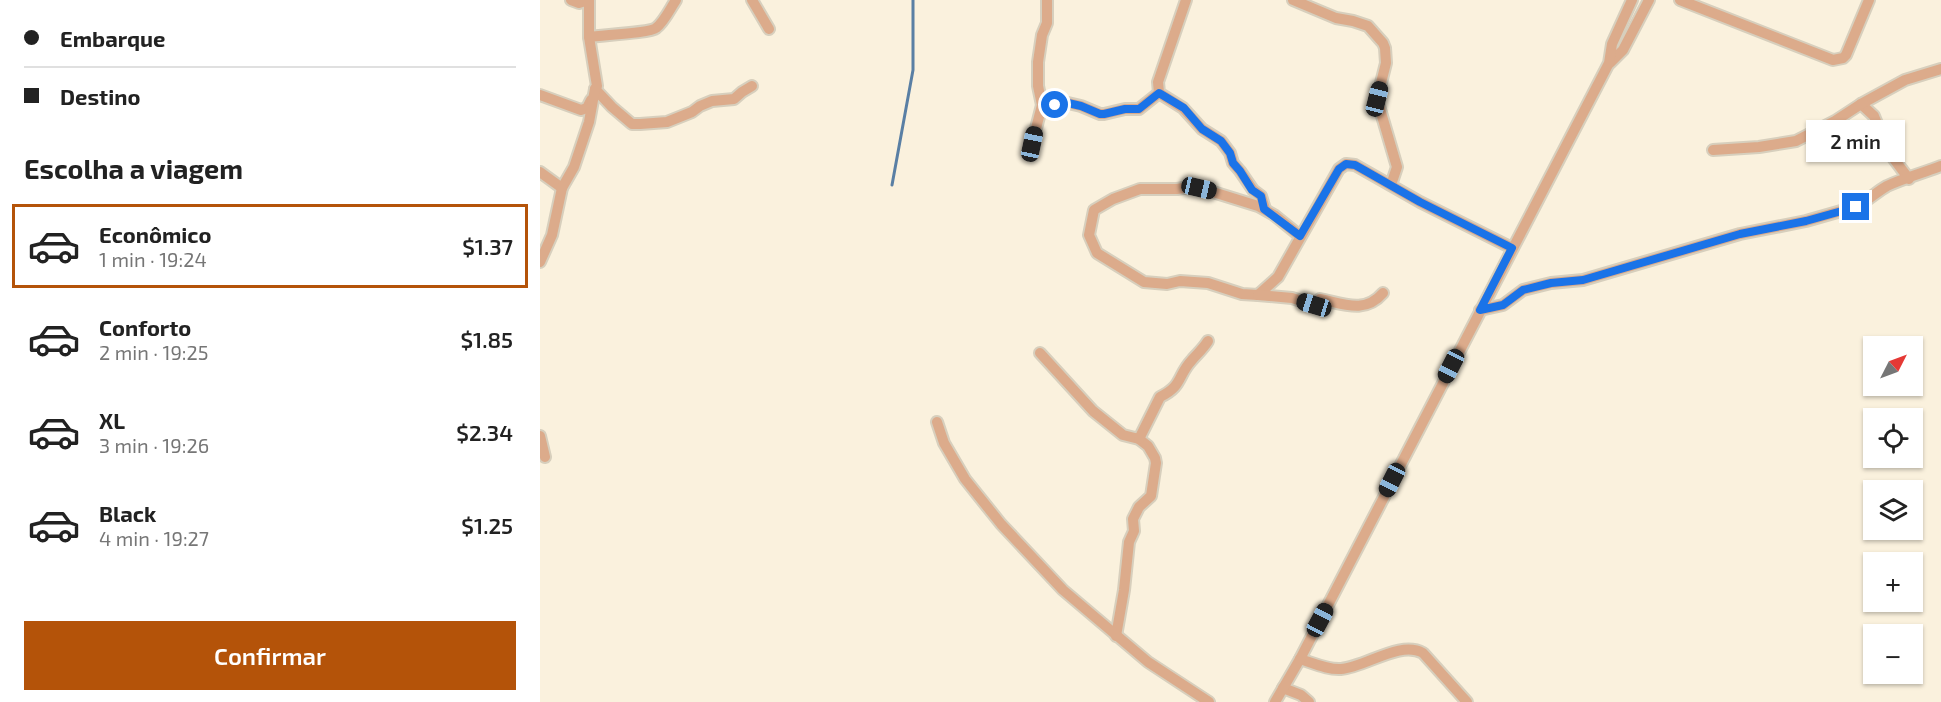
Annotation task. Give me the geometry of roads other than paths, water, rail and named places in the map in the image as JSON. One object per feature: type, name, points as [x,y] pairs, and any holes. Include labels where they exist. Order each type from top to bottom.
[{"type":"street","points":[[540,262],[552,235],[562,188],[574,167],[589,122],[595,85],[589,36],[589,0],[579,3],[571,0]]},
{"type":"street","points":[[589,36],[644,33],[655,29],[676,0]]},
{"type":"street","points":[[752,0],[769,29]]},
{"type":"street","points":[[1032,144],[1042,105],[1038,86],[1038,62],[1042,35],[1047,23],[1047,0]]},
{"type":"street","points":[[1159,93],[1158,82],[1186,0]]},
{"type":"street","points":[[1293,0],[1336,18],[1368,26],[1383,43],[1386,63],[1377,99],[1397,167],[1391,185]]},
{"type":"street","points":[[1275,702],[1300,659],[1609,63],[1612,44],[1632,0]]},
{"type":"street","points":[[1609,63],[1623,50],[1648,0]]},
{"type":"street","points":[[1680,0],[1833,60],[1846,55],[1869,0]]},
{"type":"street","points":[[1713,150],[1759,147],[1796,141],[1905,80],[1941,69]]},
{"type":"street","points":[[595,85],[632,124],[667,122],[712,101],[734,99],[752,86]]},
{"type":"street","points":[[540,95],[584,110],[590,105],[595,85]]},
{"type":"street","points":[[1042,105],[1068,103],[1104,114],[1125,109],[1139,109],[1159,93]]},
{"type":"street","points":[[1159,93],[1184,108],[1202,129],[1225,145],[1233,163],[1252,190],[1261,196],[1264,209]]},
{"type":"street","points":[[1861,104],[1874,116],[1888,151],[1909,179]]},
{"type":"street","points":[[1258,295],[1278,277],[1339,169],[1346,164],[1355,165],[1512,248]]},
{"type":"street","points":[[1480,310],[1503,305],[1523,290],[1551,283],[1583,280],[1740,234],[1806,221],[1856,207],[1877,192],[1941,166]]},
{"type":"street","points":[[540,172],[562,188]]},
{"type":"street","points":[[1300,236],[1264,209],[1190,187],[1140,189],[1113,199],[1094,210],[1089,235],[1097,253],[1144,282],[1208,283],[1242,294],[1292,298],[1314,305],[1320,299],[1345,305],[1366,306],[1383,293]]},
{"type":"street","points":[[1139,440],[1160,397],[1172,391],[1189,363],[1208,341]]},
{"type":"street","points":[[1041,353],[1104,422],[1123,435],[1139,440],[1148,446],[1153,452],[1156,463],[1151,496],[1139,507],[1133,519],[1134,531],[1127,549],[1124,590],[1116,636]]},
{"type":"street","points":[[937,422],[952,459],[982,502],[1063,590],[1148,662],[1209,702]]},
{"type":"street","points":[[540,436],[545,457]]},
{"type":"street","points":[[1300,659],[1328,668],[1340,669],[1350,668],[1406,648],[1418,650],[1467,702]]},
{"type":"street","points":[[1283,688],[1301,695],[1309,702]]},
{"type":"waterway","points":[[892,185],[913,70],[913,0]]}]
